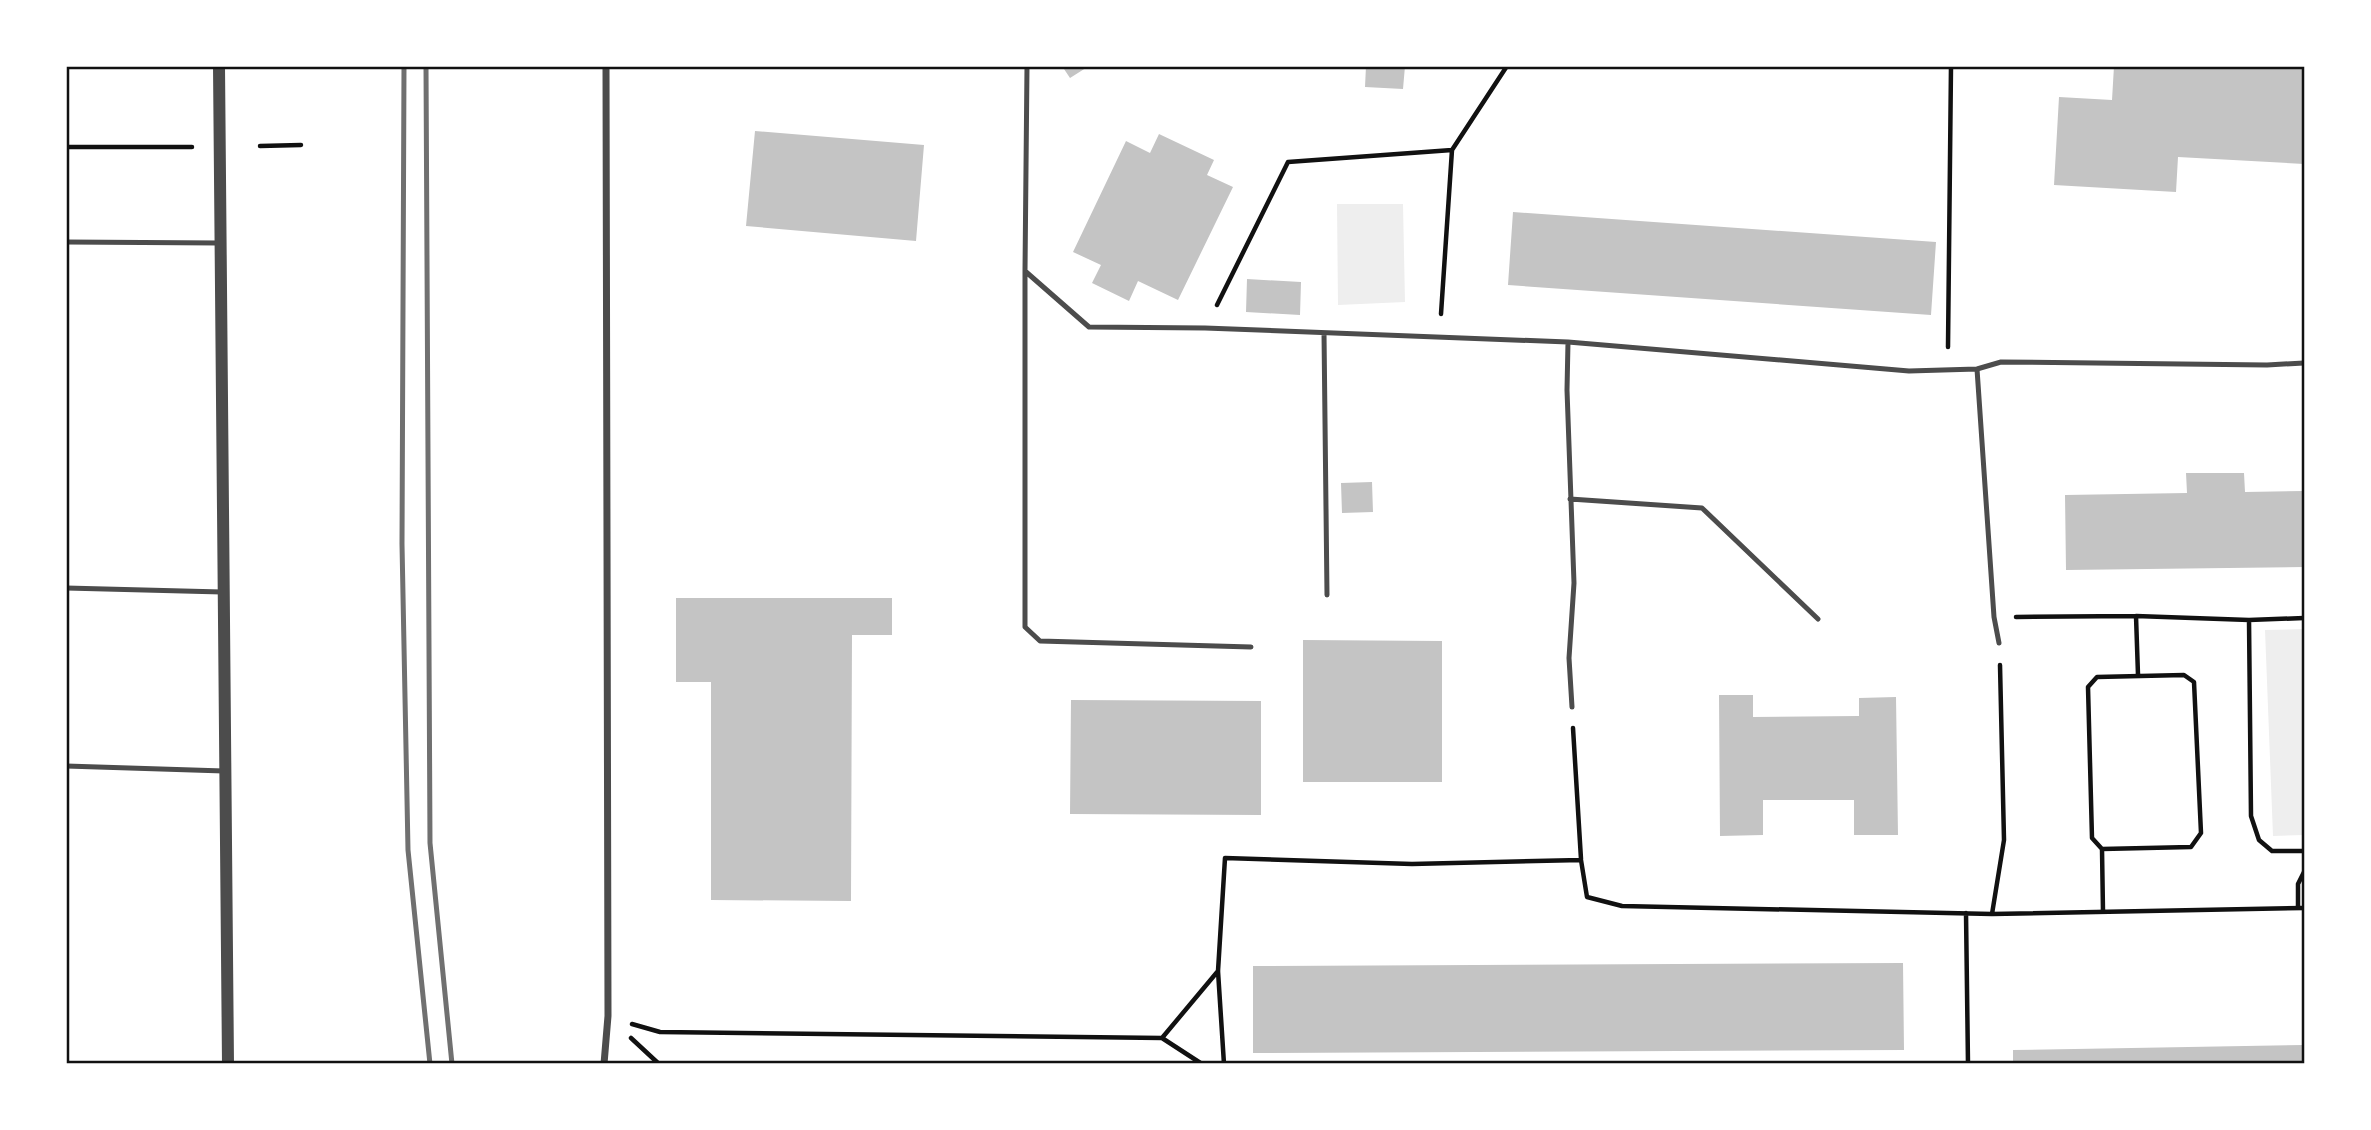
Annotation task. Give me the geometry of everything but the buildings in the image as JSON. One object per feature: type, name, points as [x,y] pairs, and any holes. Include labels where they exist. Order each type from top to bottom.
[{"type":"street","points":[[219,66],[228,1063]]},
{"type":"street","points":[[604,1063],[608,1016],[606,66]]},
{"type":"lane","points":[[1027,66],[1025,627],[1040,641],[1251,647]]},
{"type":"lane","points":[[66,242],[219,243]]},
{"type":"lane","points":[[1025,271],[1089,327],[1439,335],[1568,342],[1909,371],[1977,369],[2001,362],[2267,365],[2305,363]]},
{"type":"lane","points":[[1324,333],[1327,595]]},
{"type":"lane","points":[[1568,342],[1574,583],[1569,658],[1572,707]]},
{"type":"lane","points":[[1977,369],[1994,617],[1999,643]]},
{"type":"lane","points":[[1570,499],[1702,508],[1818,620]]},
{"type":"lane","points":[[66,588],[222,592]]},
{"type":"lane","points":[[66,766],[224,771]]},
{"type":"path","points":[[1439,335],[1452,150],[1507,66]]},
{"type":"path","points":[[1948,369],[1951,66]]},
{"type":"path","points":[[260,146],[301,145]]},
{"type":"path","points":[[66,147],[193,147]]},
{"type":"path","points":[[1205,328],[1288,162],[1452,150]]},
{"type":"path","points":[[1994,617],[2136,616],[2249,620],[2305,618]]},
{"type":"path","points":[[2136,616],[2138,675]]},
{"type":"path","points":[[2249,620],[2251,816],[2259,840],[2272,851],[2305,851]]},
{"type":"path","points":[[1992,914],[2004,840],[1999,643]]},
{"type":"path","points":[[2102,849],[2191,847],[2201,833],[2194,682],[2183,675],[2096,677],[2088,687],[2091,838],[2102,849],[2103,912]]},
{"type":"path","points":[[1572,707],[1581,860],[1587,897],[1622,906],[1992,914],[2301,908],[2298,884],[2305,872]]},
{"type":"path","points":[[1224,1063],[1218,971],[1225,858],[1412,864],[1581,860]]},
{"type":"path","points":[[1966,913],[1968,1063]]},
{"type":"path","points":[[1161,1038],[1218,971]]},
{"type":"path","points":[[608,1016],[660,1032],[1161,1038],[1202,1063]]},
{"type":"shaded area","points":[[1337,204],[1403,204],[1405,302],[1338,305]]},
{"type":"shaded area","points":[[2304,629],[2304,835],[2273,836],[2265,630]]},
{"type":"railway","points":[[404,66],[402,544],[408,850],[430,1064]]},
{"type":"railway","points":[[426,66],[430,843],[452,1064]]}]
